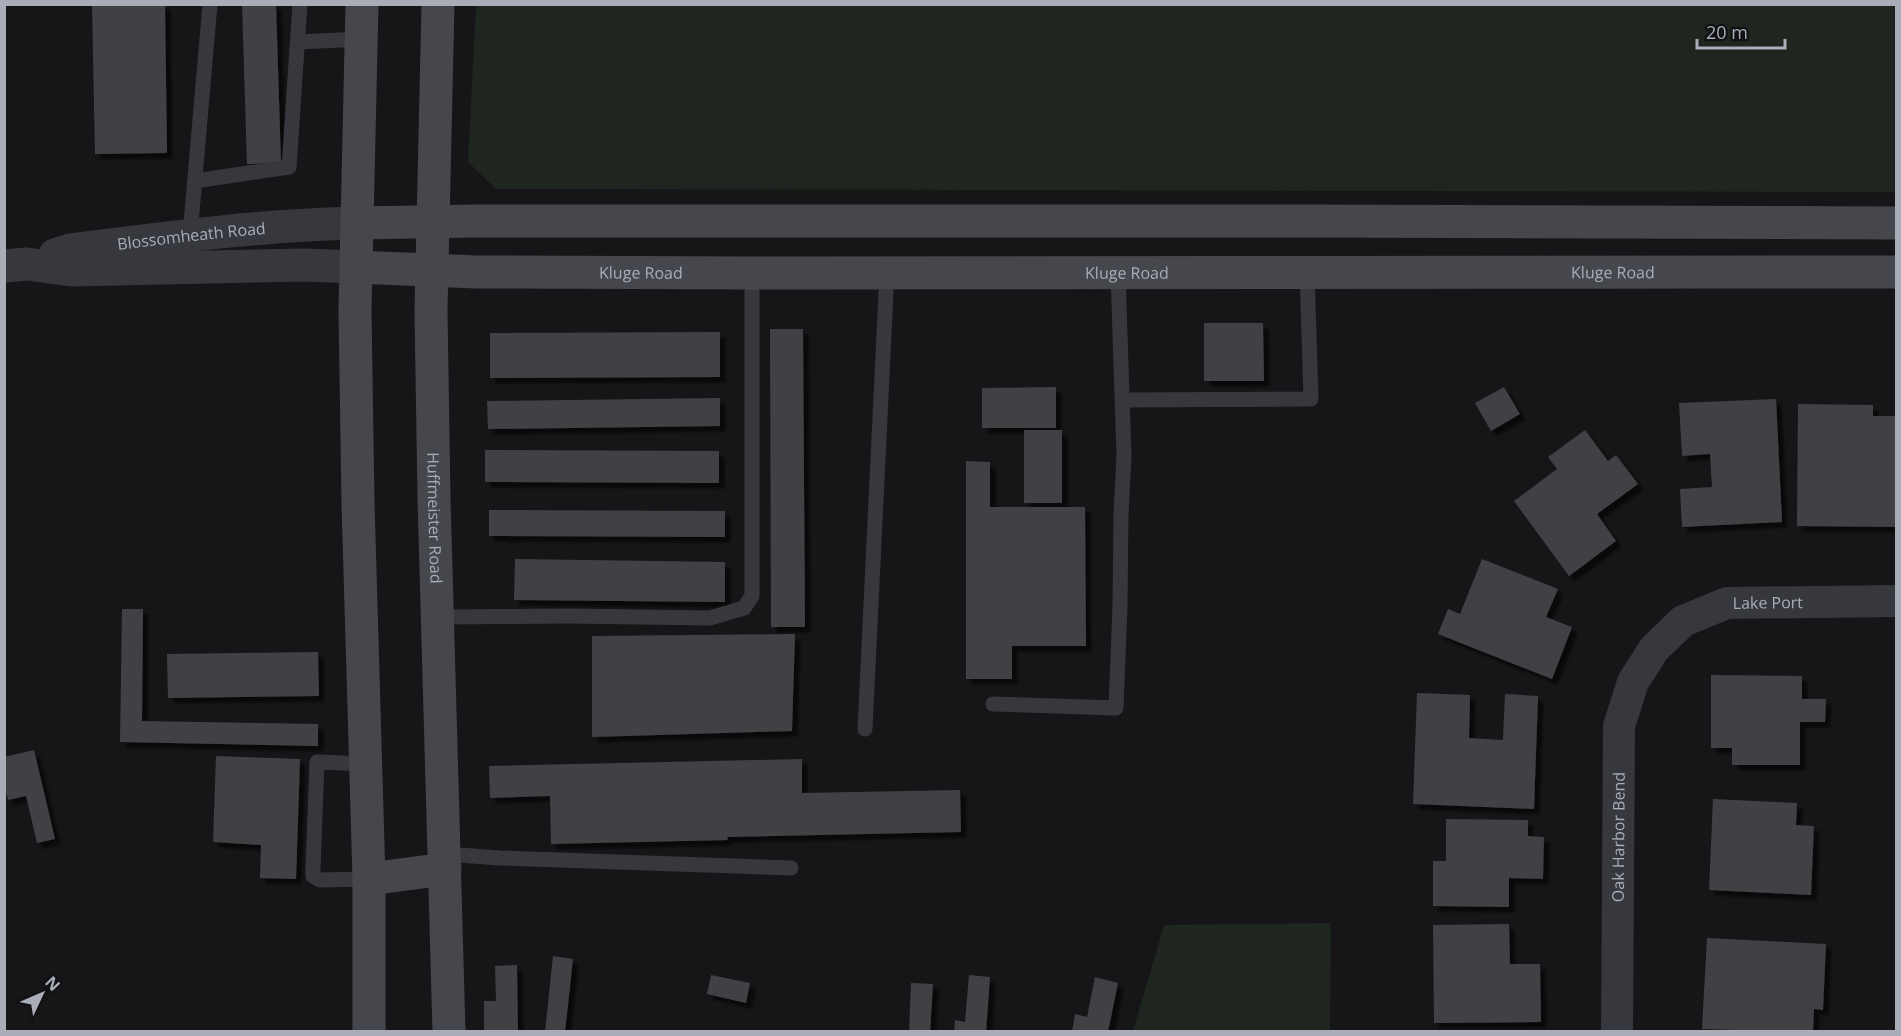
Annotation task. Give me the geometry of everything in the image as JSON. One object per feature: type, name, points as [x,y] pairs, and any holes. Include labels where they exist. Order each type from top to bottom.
[{"type":"main road","points":[[362,4],[355,311],[357,491],[369,879],[369,1032]]},
{"type":"main road","name":"Huffmeister Road","points":[[438,4],[431,323],[449,1032]]},
{"type":"main road","points":[[357,223],[1308,221],[1896,223]]},
{"type":"main road","points":[[1307,272],[1308,221]]},
{"type":"main road","name":"Kluge Road","points":[[356,267],[476,272],[752,273],[1896,272]]},
{"type":"main road","points":[[369,879],[445,862]]},
{"type":"street","name":"Blossomheath Road","points":[[16,265],[70,250],[190,235],[304,224],[357,223]]},
{"type":"street","name":"Blossomheath Road","points":[[16,265],[72,270],[305,265],[356,267]]},
{"type":"street","name":"Lake Port","points":[[1653,649],[1683,621],[1727,603],[1896,601]]},
{"type":"street","name":"Oak Harbor Bend","points":[[1617,1032],[1619,726],[1634,682],[1653,649]]},
{"type":"lane","points":[[190,235],[210,4]]},
{"type":"lane","points":[[195,181],[289,167],[300,4]]},
{"type":"lane","points":[[298,42],[361,39]]},
{"type":"lane","points":[[865,729],[887,272]]},
{"type":"lane","points":[[1123,400],[1311,399],[1307,272]]},
{"type":"lane","points":[[438,617],[710,618],[744,608],[752,596],[752,273]]},
{"type":"lane","points":[[993,704],[1116,708],[1124,456],[1118,273]]},
{"type":"lane","points":[[366,764],[317,762],[313,876],[320,880],[369,879]]},
{"type":"lane","points":[[445,862],[500,858],[791,868]]},
{"type":"shaded area","points":[[476,5],[1896,5],[1896,192],[496,189],[468,162]]},
{"type":"shaded area","points":[[1331,923],[1330,1031],[1133,1031],[1164,925]]},
{"type":"building","points":[[92,4],[165,4],[167,153],[95,154]]},
{"type":"building","points":[[242,4],[276,4],[281,163],[247,164]]},
{"type":"building","points":[[1204,323],[1263,323],[1264,381],[1204,381]]},
{"type":"building","points":[[770,329],[803,329],[805,627],[771,627]]},
{"type":"building","points":[[720,332],[720,377],[490,378],[490,333]]},
{"type":"building","points":[[1056,387],[1056,428],[982,428],[982,388]]},
{"type":"building","points":[[1504,387],[1520,414],[1491,431],[1475,403]]},
{"type":"building","points":[[720,398],[720,426],[488,429],[487,401]]},
{"type":"building","points":[[1776,399],[1782,522],[1682,527],[1680,489],[1712,487],[1710,454],[1682,456],[1679,403]]},
{"type":"building","points":[[1798,404],[1873,405],[1873,416],[1896,416],[1896,527],[1797,526]]},
{"type":"building","points":[[1024,430],[1062,430],[1062,503],[1024,503]]},
{"type":"building","points":[[1585,430],[1608,461],[1616,455],[1638,484],[1597,514],[1616,541],[1569,576],[1514,501],[1557,469],[1548,457]]},
{"type":"building","points":[[485,450],[719,451],[719,483],[485,482]]},
{"type":"building","points":[[966,461],[990,462],[990,507],[1085,507],[1086,646],[1012,646],[1012,679],[966,679]]},
{"type":"building","points":[[489,510],[725,511],[725,537],[489,536]]},
{"type":"building","points":[[515,559],[725,562],[725,602],[514,600]]},
{"type":"building","points":[[1482,559],[1558,589],[1546,617],[1572,627],[1552,679],[1438,634],[1448,609],[1460,614]]},
{"type":"building","points":[[122,609],[143,609],[142,721],[318,724],[318,746],[120,742]]},
{"type":"building","points":[[795,634],[792,731],[592,737],[592,636]]},
{"type":"building","points":[[318,652],[319,696],[168,698],[167,654]]},
{"type":"building","points":[[1711,675],[1802,676],[1802,699],[1826,699],[1825,722],[1800,722],[1800,765],[1732,765],[1732,748],[1711,748]]},
{"type":"building","points":[[1417,693],[1470,695],[1469,738],[1503,740],[1505,694],[1538,696],[1534,809],[1413,804]]},
{"type":"building","points":[[34,750],[55,839],[37,843],[26,796],[8,800],[4,785],[4,757]]},
{"type":"building","points":[[216,756],[300,759],[296,879],[260,878],[261,845],[213,842]]},
{"type":"building","points":[[802,759],[802,793],[960,790],[961,832],[727,837],[728,840],[551,844],[550,796],[490,798],[489,766]]},
{"type":"building","points":[[1713,799],[1797,803],[1796,825],[1814,826],[1811,895],[1709,890]]},
{"type":"building","points":[[1446,819],[1528,820],[1528,836],[1544,837],[1543,879],[1509,878],[1509,907],[1433,906],[1433,861],[1446,861]]},
{"type":"building","points":[[1509,924],[1510,964],[1540,964],[1541,1022],[1434,1023],[1433,925]]},
{"type":"building","points":[[1707,938],[1826,944],[1823,1010],[1814,1009],[1813,1032],[1702,1029]]},
{"type":"building","points":[[553,956],[573,959],[565,1032],[545,1032]]},
{"type":"building","points":[[517,965],[518,1032],[484,1032],[484,1001],[496,1001],[495,966]]},
{"type":"building","points":[[711,975],[750,983],[746,1003],[707,994]]},
{"type":"building","points":[[969,975],[990,977],[986,1032],[954,1032],[955,1020],[965,1022]]},
{"type":"building","points":[[1095,977],[1118,983],[1108,1032],[1072,1032],[1075,1014],[1087,1017]]},
{"type":"building","points":[[911,983],[933,984],[930,1032],[909,1032]]}]
